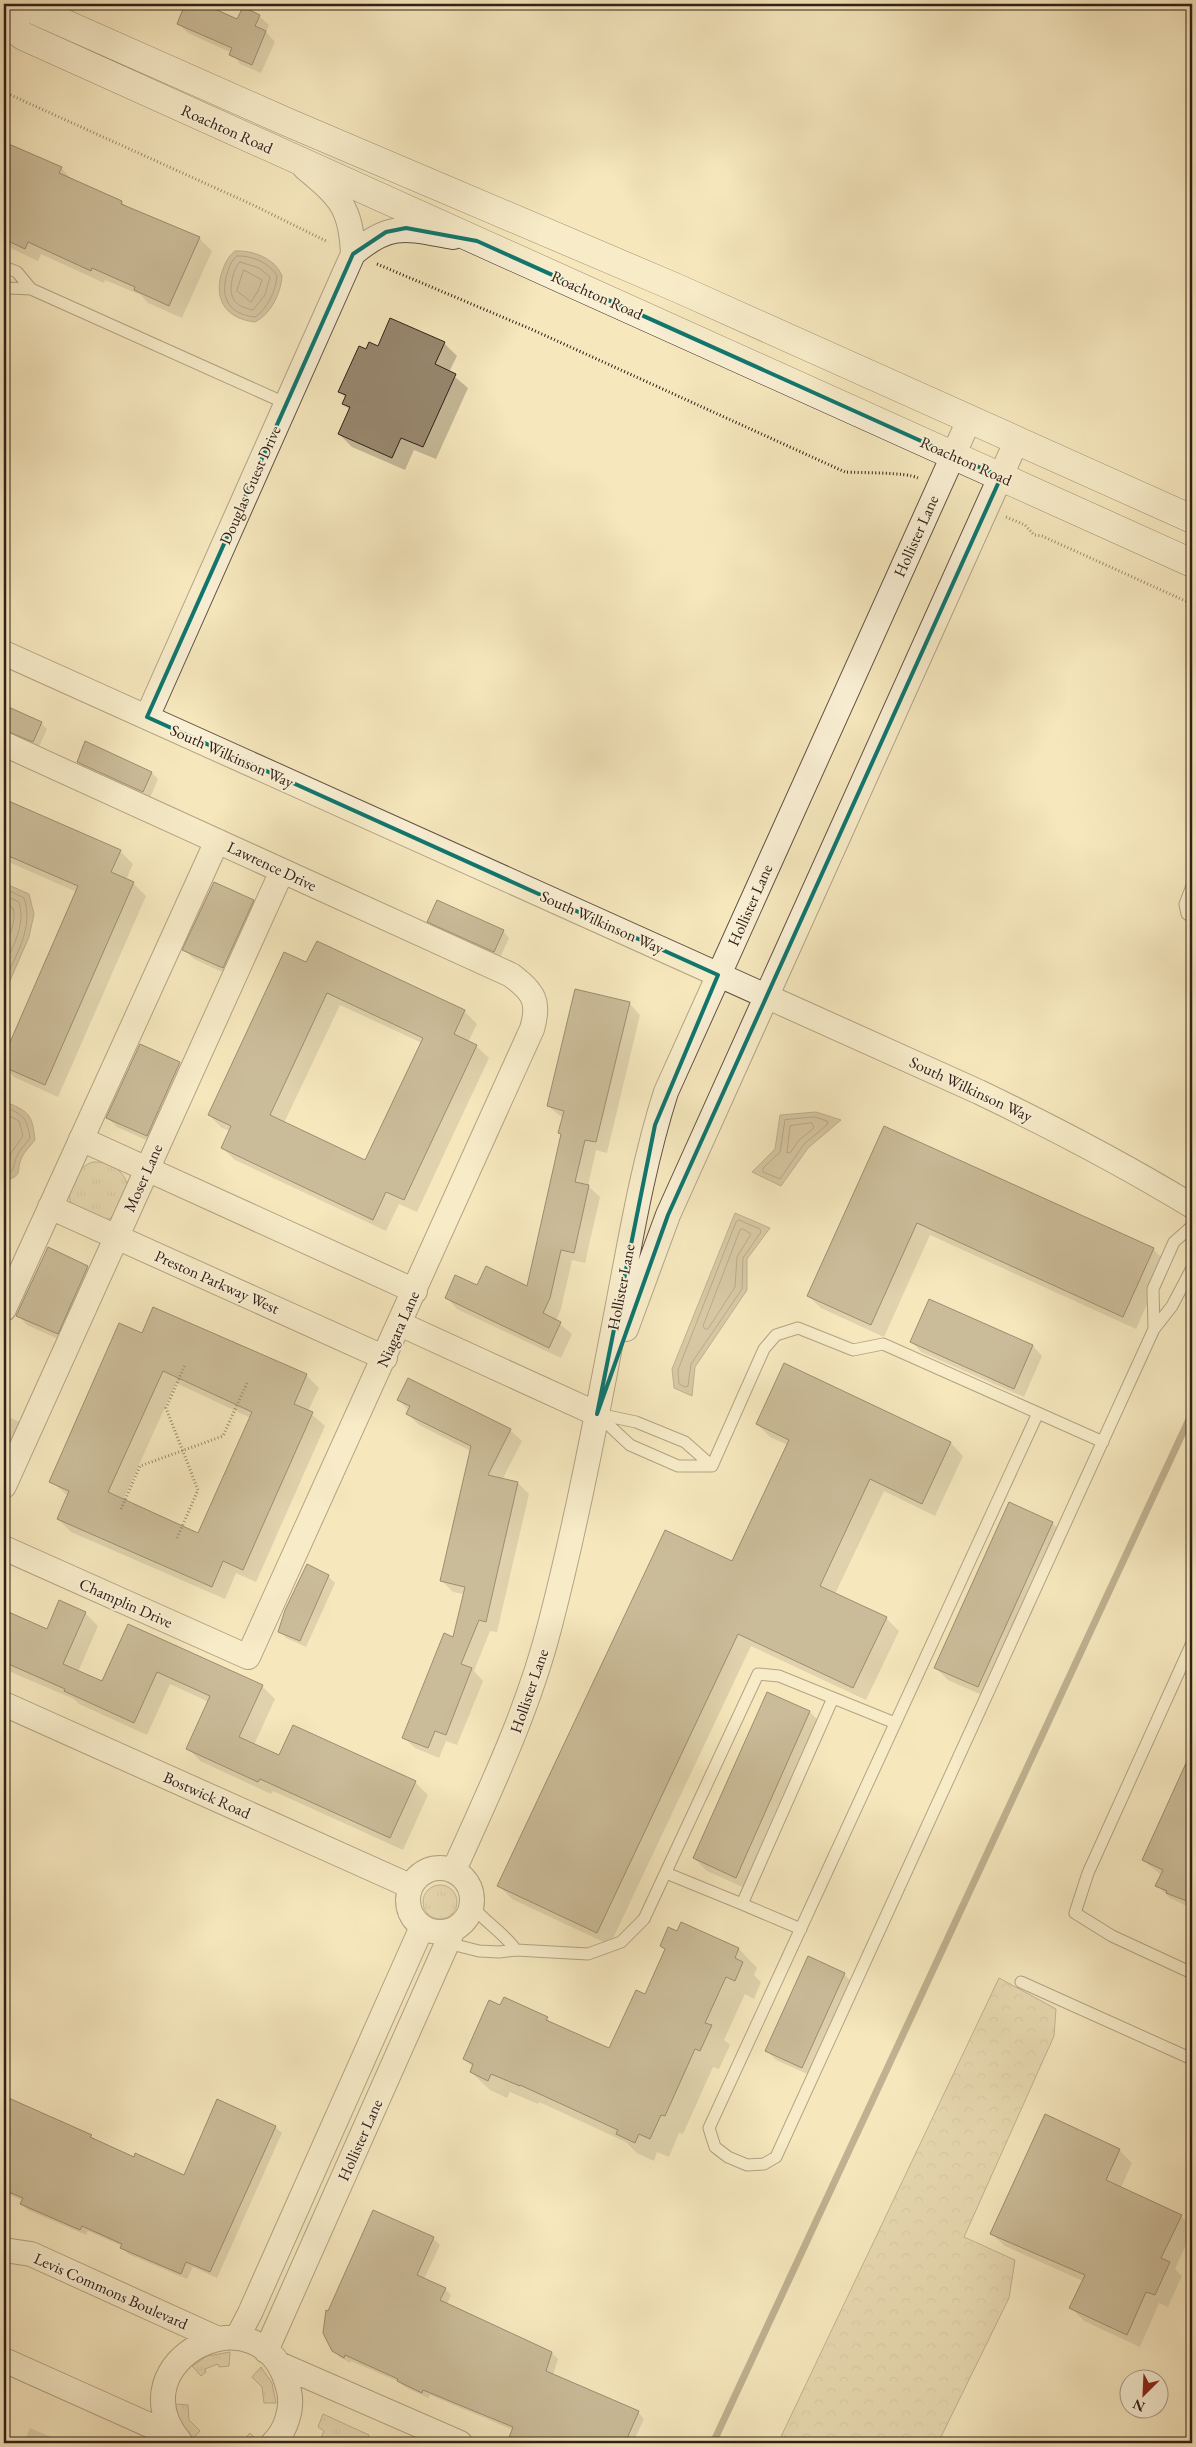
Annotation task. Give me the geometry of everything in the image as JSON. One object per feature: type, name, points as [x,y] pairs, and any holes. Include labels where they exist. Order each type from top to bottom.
[{"type":"street","name":"Roachton Road","points":[[10,4],[32,9],[287,122],[677,288],[1192,519]]},
{"type":"street","name":"Roachton Road","points":[[4,22],[23,36],[1192,563]]},
{"type":"street","name":"Douglas Guest Drive","points":[[146,717],[352,253],[350,219],[342,203],[329,188],[293,158]]},
{"type":"street","name":"Douglas Guest Drive","points":[[352,253],[369,240],[386,232],[406,228],[477,241]]},
{"type":"street","name":"Hollister Lane","points":[[454,1870],[509,1748],[539,1664],[597,1414],[637,1204],[655,1125],[666,1092],[970,418]]},
{"type":"street","name":"Hollister Lane","points":[[597,1414],[641,1282],[665,1224],[765,996],[1017,440]]},
{"type":"street","name":"South Wilkinson Way","points":[[4,653],[1042,1122],[1140,1174],[1192,1206]]},
{"type":"street","name":"Lawrence Drive","points":[[4,744],[511,975],[524,985],[534,998]]},
{"type":"street","points":[[4,1309],[216,841]]},
{"type":"street","name":"Moser Lane","points":[[4,1486],[282,871]]},
{"type":"street","name":"Niagara Lane","points":[[248,1657],[385,1358],[532,1029],[537,1012],[534,998]]},
{"type":"street","points":[[81,1139],[415,1291]]},
{"type":"street","name":"Preston Parkway West","points":[[50,1207],[385,1358]]},
{"type":"street","points":[[400,1324],[597,1414]]},
{"type":"street","name":"Champlin Drive","points":[[4,1548],[248,1657]]},
{"type":"street","name":"Bostwick Road","points":[[4,1704],[410,1886]]},
{"type":"street","points":[[450,1937],[422,1927],[415,1921],[408,1904],[410,1886],[425,1871],[443,1868],[454,1870],[463,1876],[469,1885],[472,1895],[472,1906]]},
{"type":"street","name":"Hollister Lane","points":[[272,2357],[450,1937],[469,1916],[472,1906]]},
{"type":"street","name":"Hollister Lane","points":[[227,2338],[263,2286],[422,1927]]},
{"type":"street","name":"Levis Commons Boulevard","points":[[4,2250],[17,2250],[31,2254],[227,2338]]},
{"type":"street","name":"Levis Commons Boulevard","points":[[178,2440],[169,2425],[165,2411],[166,2383],[172,2370],[185,2354],[203,2342],[227,2338],[247,2340],[272,2357],[460,2443]]},
{"type":"street","points":[[272,2357],[286,2379],[290,2394],[290,2411],[285,2426],[273,2443]]},
{"type":"street","name":"Levis Commons Boulevard","points":[[4,2360],[178,2440]]},
{"type":"lane","points":[[4,267],[17,272],[31,289]]},
{"type":"lane","points":[[4,286],[31,289],[285,403]]},
{"type":"lane","points":[[1192,886],[1186,904],[1187,914],[1192,917]]},
{"type":"lane","points":[[1154,1329],[1153,1289],[1174,1242],[1192,1226]]},
{"type":"lane","points":[[1038,1413],[709,2128],[715,2147],[728,2157],[747,2165],[764,2164],[776,2157],[1154,1329],[1172,1306],[1192,1268]]},
{"type":"lane","points":[[712,1466],[764,1349],[776,1335],[798,1328],[853,1350],[883,1344],[1103,1442]]},
{"type":"lane","points":[[597,1414],[636,1422],[685,1442],[712,1466]]},
{"type":"lane","points":[[597,1414],[630,1445],[678,1466],[712,1466]]},
{"type":"lane","points":[[1192,1643],[1088,1873],[1075,1913],[1112,1936],[1192,1972]]},
{"type":"lane","points":[[450,1937],[479,1951],[499,1952],[516,1950],[588,1954],[621,1942],[644,1919],[758,1674],[779,1676],[895,1724]]},
{"type":"lane","points":[[742,1904],[833,1698]]},
{"type":"lane","points":[[666,1873],[801,1929]]},
{"type":"lane","points":[[472,1906],[484,1920],[504,1934],[516,1950]]},
{"type":"lane","points":[[1021,1982],[1192,2059]]},
{"type":"path","points":[[4,92],[245,201],[352,253],[533,330],[844,472],[910,474]]},
{"type":"path","points":[[1025,525],[1034,535],[1042,536],[1192,604]]},
{"type":"path","points":[[178,1538],[198,1490],[166,1408],[185,1365]]},
{"type":"path","points":[[121,1509],[140,1466],[182,1449],[223,1436],[247,1384]]},
{"type":"highlighted area","points":[[406,228],[477,241],[1001,477],[668,1215],[597,1414],[655,1125],[718,975],[147,717],[353,254],[386,232]]},
{"type":"green space","points":[[93,1162],[111,1165],[123,1175],[128,1186],[117,1215],[105,1221],[71,1204],[70,1191],[74,1178],[82,1168]]},
{"type":"green space","points":[[440,1885],[447,1886],[452,1890],[456,1895],[456,1909],[452,1914],[447,1918],[440,1919],[433,1918],[428,1914],[424,1909],[423,1902],[424,1895],[428,1890],[433,1886]]},
{"type":"green space","points":[[999,1978],[1056,2009],[1054,2036],[964,2237],[1015,2260],[1009,2298],[938,2443],[778,2443]]},
{"type":"green space","points":[[230,2352],[229,2366],[219,2367],[218,2364],[205,2369],[206,2372],[201,2376],[192,2366],[207,2356]]},
{"type":"green space","points":[[261,2367],[272,2383],[276,2403],[264,2403],[262,2387],[252,2377]]},
{"type":"green space","points":[[175,2404],[188,2405],[189,2420],[200,2431],[191,2440],[178,2421]]},
{"type":"green space","points":[[323,2414],[369,2435],[368,2438],[379,2443],[319,2443],[324,2431],[318,2427]]},
{"type":"green space","points":[[250,2433],[258,2441],[236,2442],[243,2440]]},
{"type":"green space","points":[[233,2440],[234,2442],[223,2443]]},
{"type":"water","points":[[235,251],[249,252],[262,256],[274,264],[282,276],[280,289],[274,302],[266,314],[255,322],[237,317],[225,308],[222,301],[219,285],[221,275],[228,259]]},
{"type":"water","points":[[4,883],[29,894],[34,914],[29,937],[4,994]]},
{"type":"water","points":[[4,1101],[27,1114],[32,1124],[35,1140],[22,1157],[15,1177],[4,1181]]},
{"type":"water","points":[[816,1112],[841,1120],[808,1148],[781,1186],[752,1172],[775,1149],[780,1115]]},
{"type":"water","points":[[735,1213],[770,1228],[747,1259],[747,1290],[695,1367],[692,1396],[674,1388],[672,1369]]},
{"type":"building","points":[[185,4],[204,4],[237,19],[243,7],[260,15],[255,26],[266,31],[252,65],[229,55],[232,48],[177,24]]},
{"type":"building","points":[[4,142],[62,167],[59,173],[122,201],[121,204],[200,237],[169,306],[134,290],[135,287],[92,268],[91,271],[28,242],[25,249],[4,239]]},
{"type":"building","points":[[390,318],[445,342],[435,364],[456,374],[423,447],[401,438],[392,458],[338,434],[350,407],[342,404],[346,395],[338,392],[359,346],[366,349],[369,342],[378,346]]},
{"type":"building","points":[[4,705],[42,722],[33,742],[4,730]]},
{"type":"building","points":[[85,741],[152,772],[143,792],[77,762]]},
{"type":"building","points":[[4,799],[121,850],[111,872],[134,882],[45,1085],[4,1067],[4,1056],[78,886],[4,854]]},
{"type":"building","points":[[214,882],[254,900],[223,968],[182,950]]},
{"type":"building","points":[[437,900],[504,930],[494,952],[427,922]]},
{"type":"building","points":[[317,941],[465,1010],[454,1034],[477,1045],[404,1200],[386,1192],[373,1220],[221,1148],[231,1126],[208,1115],[284,952],[306,962]],"holes":[[[327,993],[423,1038],[365,1160],[270,1115]]]},
{"type":"building","points":[[575,989],[630,1002],[596,1142],[585,1140],[575,1182],[589,1185],[574,1253],[561,1250],[550,1298],[543,1313],[561,1322],[549,1348],[445,1298],[455,1275],[477,1285],[486,1266],[527,1286],[561,1134],[558,1133],[564,1111],[547,1106]]},
{"type":"building","points":[[140,1044],[180,1062],[147,1136],[106,1118]]},
{"type":"building","points":[[884,1126],[1154,1248],[1123,1317],[917,1223],[871,1325],[807,1296]]},
{"type":"building","points":[[48,1247],[88,1266],[58,1334],[16,1316]]},
{"type":"building","points":[[929,1299],[1033,1345],[1014,1389],[910,1342]]},
{"type":"building","points":[[153,1307],[307,1374],[294,1404],[313,1412],[243,1570],[223,1561],[212,1587],[57,1519],[69,1491],[49,1482],[119,1323],[142,1333]],"holes":[[[163,1371],[252,1412],[198,1533],[108,1492]]]},
{"type":"building","points":[[784,1363],[951,1442],[922,1504],[870,1479],[820,1586],[887,1617],[853,1688],[738,1634],[597,1933],[497,1886],[665,1530],[732,1561],[789,1440],[756,1424]]},
{"type":"building","points":[[408,1378],[511,1429],[488,1475],[518,1482],[486,1622],[479,1620],[461,1664],[472,1668],[446,1735],[435,1731],[428,1748],[402,1738],[444,1633],[453,1637],[465,1587],[440,1581],[471,1446],[406,1414],[410,1406],[397,1400]]},
{"type":"building","points":[[1009,1502],[1053,1522],[978,1687],[934,1668]]},
{"type":"building","points":[[307,1564],[329,1575],[300,1641],[278,1632],[285,1610]]},
{"type":"building","points":[[59,1600],[86,1612],[63,1664],[102,1681],[128,1624],[263,1685],[239,1737],[279,1755],[293,1725],[416,1781],[390,1838],[260,1779],[258,1782],[186,1749],[210,1696],[157,1672],[134,1723],[4,1662],[4,1610],[47,1629]]},
{"type":"building","points":[[767,1692],[810,1711],[736,1878],[693,1858]]},
{"type":"building","points":[[1192,1750],[1192,1903],[1166,1893],[1167,1891],[1155,1886],[1163,1870],[1142,1860]]},
{"type":"building","points":[[681,1922],[739,1948],[735,1958],[743,1962],[735,1981],[726,1977],[705,2023],[712,2025],[700,2051],[695,2049],[665,2116],[661,2115],[650,2139],[639,2134],[635,2143],[616,2134],[618,2130],[520,2085],[491,2074],[488,2081],[470,2072],[473,2064],[463,2059],[489,2000],[500,2005],[504,1997],[548,2017],[546,2020],[609,2048],[636,1990],[645,1994],[665,1949],[660,1946],[668,1927],[677,1931]]},
{"type":"building","points":[[808,1956],[845,1973],[802,2068],[765,2051]]},
{"type":"building","points":[[4,2096],[92,2135],[90,2137],[134,2157],[135,2153],[184,2175],[217,2099],[276,2126],[210,2272],[186,2262],[181,2274],[120,2248],[122,2244],[82,2226],[80,2230],[20,2204],[23,2198],[4,2190]]},
{"type":"building","points":[[1045,2114],[1120,2149],[1106,2180],[1182,2215],[1161,2258],[1170,2262],[1155,2295],[1146,2292],[1127,2335],[1069,2308],[1085,2275],[990,2234]]},
{"type":"building","points":[[373,2210],[434,2237],[417,2275],[446,2288],[440,2300],[552,2352],[546,2371],[639,2411],[625,2443],[507,2443],[513,2427],[423,2390],[422,2393],[397,2381],[398,2379],[345,2355],[344,2358],[332,2351],[323,2333],[326,2310],[328,2311]]},
{"type":"waterway","points":[[713,2443],[1192,1413]]}]
